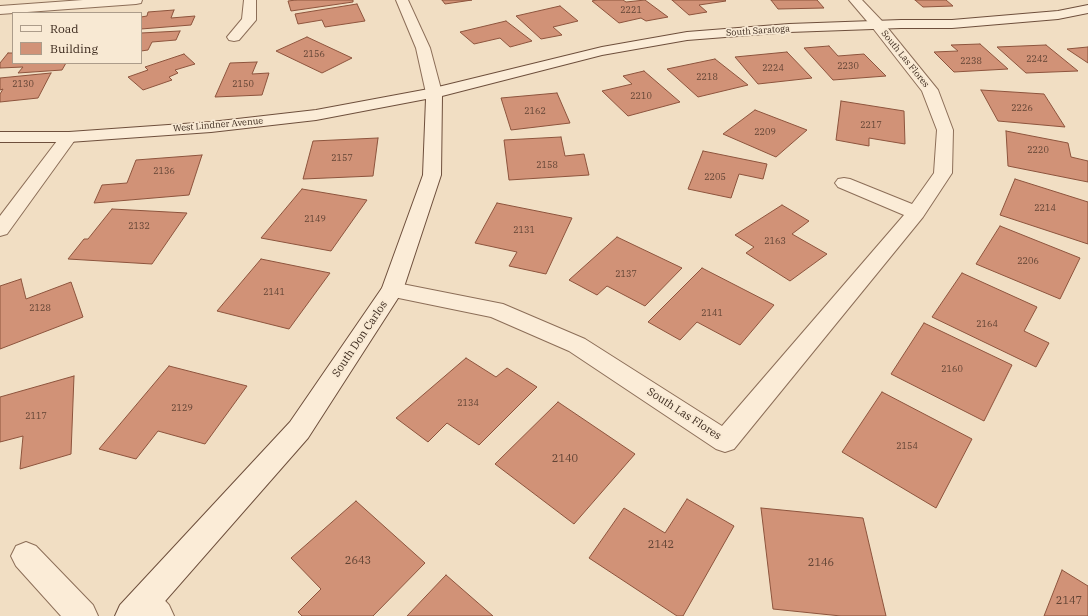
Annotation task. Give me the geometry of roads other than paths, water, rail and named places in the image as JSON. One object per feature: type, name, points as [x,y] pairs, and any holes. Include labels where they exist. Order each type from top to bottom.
[{"type":"street","points":[[0,10],[136,0]]},
{"type":"street","points":[[234,37],[249,20],[250,0]]},
{"type":"street","name":"South Don Carlos","points":[[145,611],[299,430],[392,290],[432,174],[434,93],[423,48],[402,0]]},
{"type":"street","name":"South Las Flores","points":[[392,290],[495,310],[577,345],[725,441],[916,213],[943,173],[945,130],[930,90],[877,24],[855,0]]},
{"type":"street","name":"South Saratoga","points":[[434,93],[602,51],[686,36],[789,28],[877,24],[952,24],[1058,15],[1088,9]]},
{"type":"street","name":"West Lindner Avenue","points":[[0,137],[69,137],[211,126],[316,115],[434,93]]},
{"type":"street","points":[[0,230],[69,137]]},
{"type":"street","points":[[844,183],[916,213]]},
{"type":"street","points":[[26,556],[82,616]]}]
